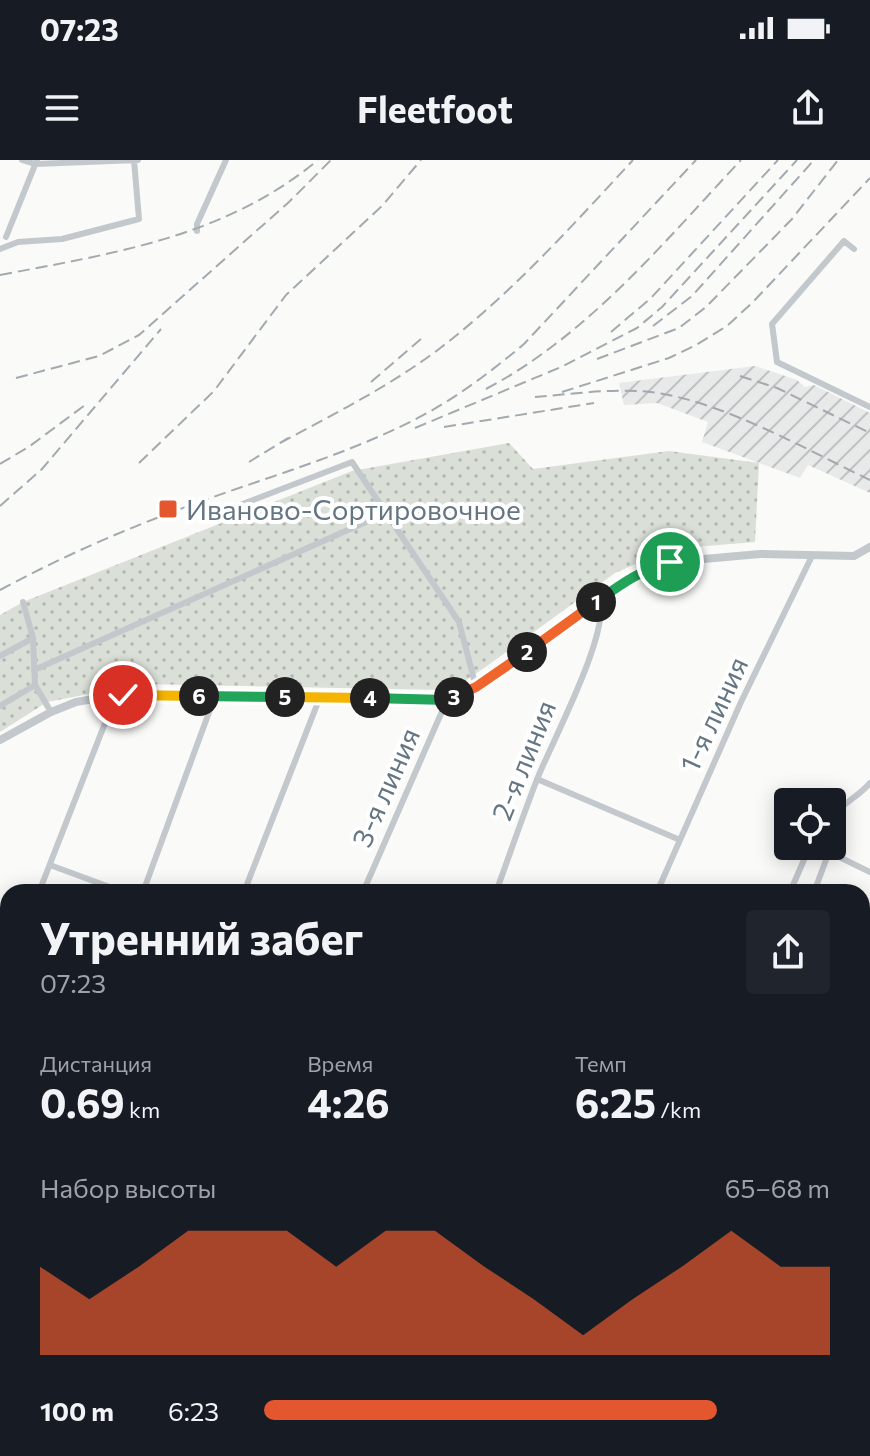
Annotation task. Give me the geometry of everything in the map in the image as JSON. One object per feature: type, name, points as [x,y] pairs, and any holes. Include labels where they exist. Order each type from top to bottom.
[{"type":"street","points":[[0,249],[18,242],[62,239],[139,219],[135,160],[22,160]]},
{"type":"street","points":[[197,231],[197,224],[226,160]]},
{"type":"street","points":[[18,242],[3,236],[36,162]]},
{"type":"street","points":[[854,249],[844,241],[772,324],[777,362],[870,407]]},
{"type":"street","points":[[214,515],[352,462],[459,622],[476,687]]},
{"type":"street","points":[[34,670],[377,517]]},
{"type":"street","points":[[0,740],[76,702],[116,695],[447,700],[476,687],[647,568],[670,562],[760,554],[854,556],[870,547]]},
{"type":"street","name":"1-я линия","points":[[661,884],[741,702],[812,556]]},
{"type":"street","name":"2-я линия","points":[[499,884],[537,779],[587,664],[603,610],[600,600]]},
{"type":"street","points":[[23,602],[33,638],[35,685],[51,712]]},
{"type":"street","points":[[0,656],[33,638]]},
{"type":"street","points":[[0,706],[35,685]]},
{"type":"street","points":[[42,884],[116,695]]},
{"type":"street","points":[[146,884],[215,696]]},
{"type":"street","points":[[247,884],[320,697]]},
{"type":"street","name":"3-я линия","points":[[366,884],[447,700]]},
{"type":"street","points":[[537,779],[680,840]]},
{"type":"street","points":[[846,802],[859,796],[870,783]]},
{"type":"street","points":[[846,857],[870,872]]},
{"type":"street","points":[[793,884],[804,860]]},
{"type":"street","points":[[817,884],[826,860]]},
{"type":"street","points":[[50,865],[101,884]]},
{"type":"shaded area","points":[[755,366],[797,380],[805,387],[814,385],[870,413],[870,493],[808,465],[800,478],[702,442],[708,422],[657,403],[624,405],[619,383]]},
{"type":"shaded area","points":[[509,443],[533,469],[669,451],[759,463],[755,542],[670,549],[615,573],[465,681],[441,690],[141,684],[47,702],[0,732],[0,615],[23,602],[352,471]]},
{"type":"railway","points":[[0,275],[127,249],[207,224],[282,186],[318,160]]},
{"type":"railway","points":[[16,378],[99,356],[139,335],[289,202],[331,160]]},
{"type":"railway","points":[[139,463],[214,391],[286,295],[382,206],[421,160]]},
{"type":"railway","points":[[280,443],[401,375],[466,328],[540,259],[633,160]]},
{"type":"railway","points":[[0,590],[124,531],[366,442],[442,405],[524,344],[696,160]]},
{"type":"railway","points":[[486,389],[523,367],[591,315],[653,255],[741,160]]},
{"type":"railway","points":[[611,332],[651,298],[778,160]]},
{"type":"railway","points":[[415,428],[561,367],[637,328],[662,307],[797,160]]},
{"type":"railway","points":[[653,326],[692,296],[814,160]]},
{"type":"railway","points":[[597,359],[679,328],[706,307],[792,219],[838,160]]},
{"type":"railway","points":[[562,392],[669,358],[727,326],[870,178]]},
{"type":"railway","points":[[0,506],[42,469],[161,329]]},
{"type":"railway","points":[[371,382],[422,338]]},
{"type":"railway","points":[[740,376],[777,388],[870,433]]},
{"type":"railway","points":[[535,397],[628,391],[684,399],[739,417],[870,480]]},
{"type":"railway","points":[[444,427],[594,403]]},
{"type":"railway","points":[[0,464],[85,405]]},
{"type":"railway","points":[[249,462],[288,438]]},
{"type":"place","name":"Иваново-Сортировочное","points":[[168,509]]},
{"type":"route","points":[[123,695],[447,700],[476,687],[624,581],[647,568],[670,562]]}]
